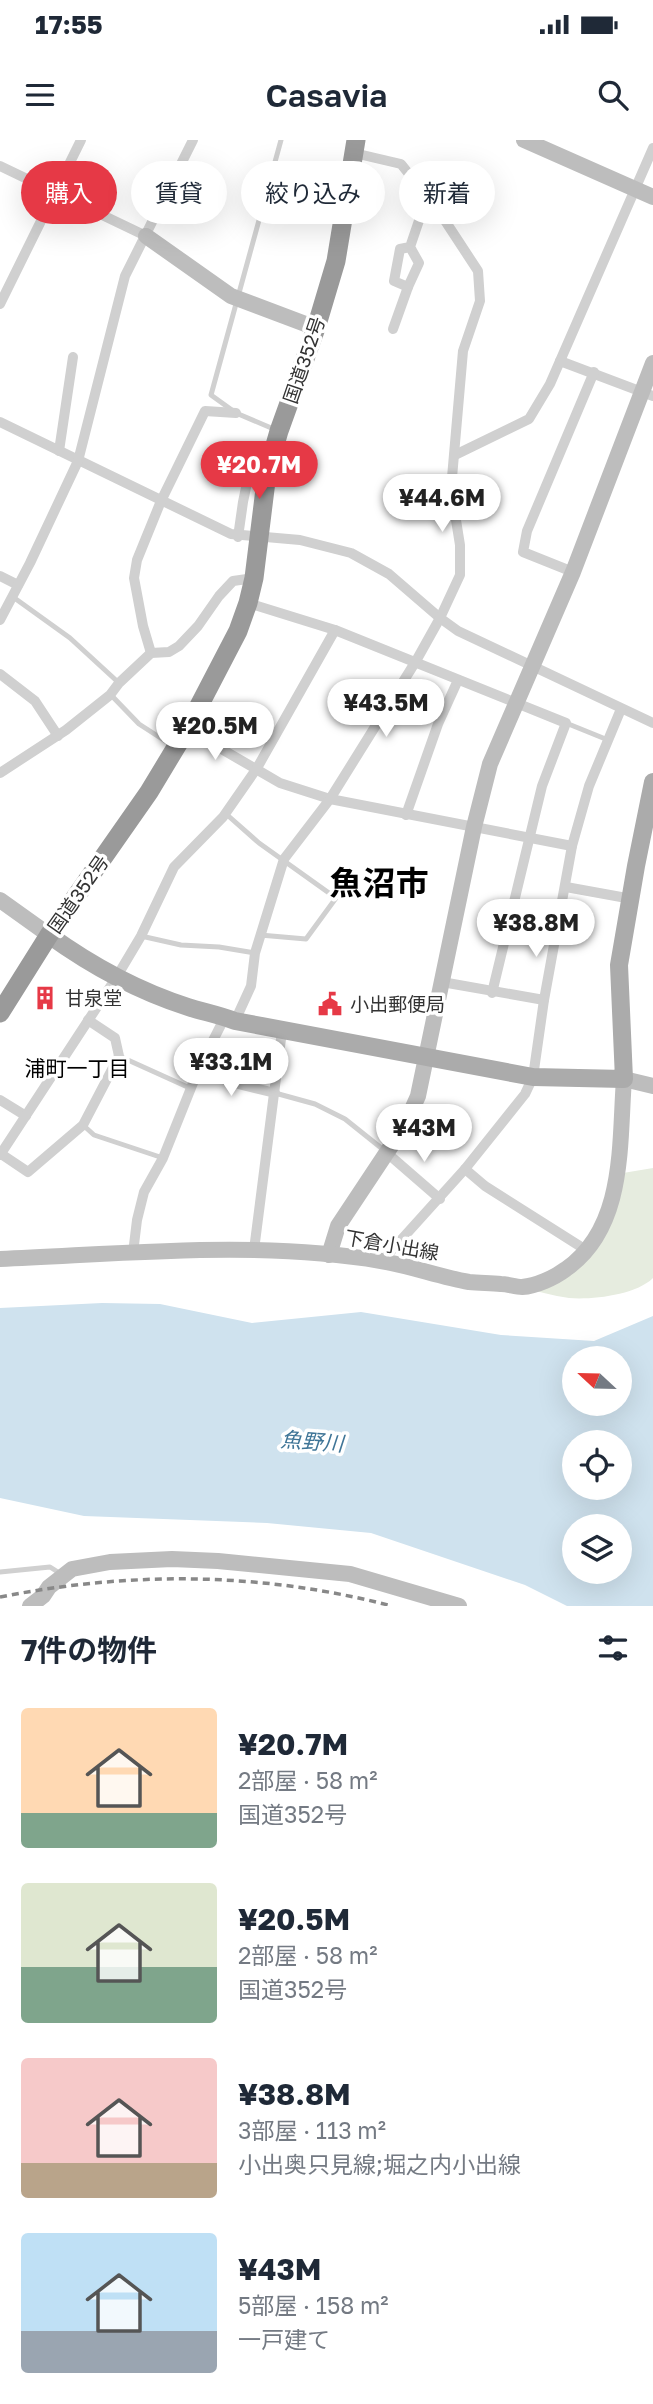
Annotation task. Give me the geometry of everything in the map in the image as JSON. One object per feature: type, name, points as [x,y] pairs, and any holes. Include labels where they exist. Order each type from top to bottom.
[{"type":"highway","name":"国道352号","points":[[0,1013],[49,935],[149,792],[187,729],[238,631],[254,578],[248,537],[279,431],[316,328],[336,261],[355,147]]},
{"type":"main road","points":[[49,935],[116,978],[189,1008],[230,1019],[533,1077],[624,1079],[619,965],[653,782]]},
{"type":"street","points":[[70,161],[81,140]]},
{"type":"street","points":[[0,620],[78,461],[125,276],[193,140]]},
{"type":"street","points":[[524,140],[653,197]]},
{"type":"street","points":[[355,147],[399,163]]},
{"type":"street","points":[[455,455],[528,419],[550,384],[653,148]]},
{"type":"street","points":[[0,166],[21,176]]},
{"type":"street","points":[[117,222],[146,236],[231,296],[316,328]]},
{"type":"street","points":[[0,304],[39,224]]},
{"type":"street","points":[[393,329],[419,263],[410,247],[418,224]]},
{"type":"street","points":[[133,1254],[144,1192],[163,1158],[199,1068],[251,986],[255,953],[284,859],[330,799],[416,661],[460,575],[460,545],[451,489],[463,351],[480,301],[480,284],[478,271],[446,224]]},
{"type":"street","points":[[408,286],[394,281],[400,249],[410,247]]},
{"type":"street","points":[[59,451],[72,358]]},
{"type":"street","points":[[560,361],[647,394]]},
{"type":"street","points":[[329,1255],[338,1226],[405,1125],[418,1096],[474,827],[490,764],[647,394],[653,363]]},
{"type":"street","points":[[573,572],[523,552],[527,531],[594,372]]},
{"type":"street","points":[[151,653],[134,578],[137,560],[205,411],[236,413]]},
{"type":"street","points":[[0,422],[162,501],[248,537],[300,540],[351,553],[389,574],[458,631],[653,723]]},
{"type":"street","points":[[0,576],[18,585]]},
{"type":"street","points":[[0,773],[58,736],[110,695],[151,653],[169,652],[179,646],[233,581],[254,578]]},
{"type":"street","points":[[248,603],[335,630],[566,723],[542,786],[492,993]]},
{"type":"street","points":[[88,1020],[115,1038],[119,1056],[83,1125],[28,1172],[0,1154],[26,1116],[88,1020],[116,978],[141,936],[174,867],[225,813],[257,768],[335,630]]},
{"type":"street","points":[[0,674],[35,701],[58,736]]},
{"type":"street","points":[[406,816],[438,724],[458,680]]},
{"type":"street","points":[[382,1261],[465,1169],[525,1094],[533,1077],[572,846],[589,786],[621,709]]},
{"type":"street","points":[[187,729],[280,783],[330,799],[406,816],[572,846]]},
{"type":"street","points":[[566,887],[632,899]]},
{"type":"street","points":[[0,900],[49,935]]},
{"type":"street","points":[[442,982],[492,993],[544,1000]]},
{"type":"street","points":[[254,1250],[282,1031]]},
{"type":"street","points":[[199,1068],[230,1082],[275,1093]]},
{"type":"street","points":[[624,1079],[653,1086]]},
{"type":"street","name":"下倉小出線","points":[[0,1259],[254,1250],[382,1261],[471,1282],[521,1287],[554,1276],[568,1268],[602,1228],[611,1207],[617,1174],[624,1079]]},
{"type":"street","points":[[0,1100],[26,1116]]},
{"type":"street","points":[[387,1153],[440,1199]]},
{"type":"street","points":[[465,1169],[485,1186],[586,1250]]},
{"type":"street","points":[[30,1606],[72,1569],[110,1562],[218,1561],[350,1574],[459,1606]]},
{"type":"lane","points":[[279,431],[236,413],[211,395],[281,140]]},
{"type":"lane","points":[[13,597],[70,638],[119,683]]},
{"type":"lane","points":[[110,695],[139,724],[176,748]]},
{"type":"lane","points":[[566,723],[608,740]]},
{"type":"lane","points":[[225,813],[259,843],[337,898],[306,939],[260,935]]},
{"type":"lane","points":[[141,936],[181,945],[255,953]]},
{"type":"lane","points":[[119,1056],[192,1088]]},
{"type":"lane","points":[[275,1093],[315,1104],[335,1114],[387,1153]]},
{"type":"lane","points":[[83,1125],[94,1136],[163,1158]]},
{"type":"lane","points":[[0,1572],[50,1567],[64,1576]]},
{"type":"shaded area","points":[[653,1168],[653,1278],[636,1289],[589,1298],[563,1297],[521,1287],[586,1250],[617,1174]]},
{"type":"water","name":"魚野川","points":[[102,1303],[160,1304],[252,1323],[361,1312],[501,1335],[594,1341],[653,1316],[653,1606],[567,1606],[525,1585],[371,1533],[267,1523],[84,1516],[0,1498],[0,1308]]},
{"type":"railway","points":[[0,1597],[99,1583],[196,1579],[294,1587],[392,1606]]},
{"type":"place","name":"甘泉堂","points":[[45,998]]},
{"type":"place","name":"小出郵便局","points":[[330,1004]]},
{"type":"district","name":"魚沼市","points":[[379,883]]},
{"type":"district","name":"浦町一丁目","points":[[77,1069]]}]
